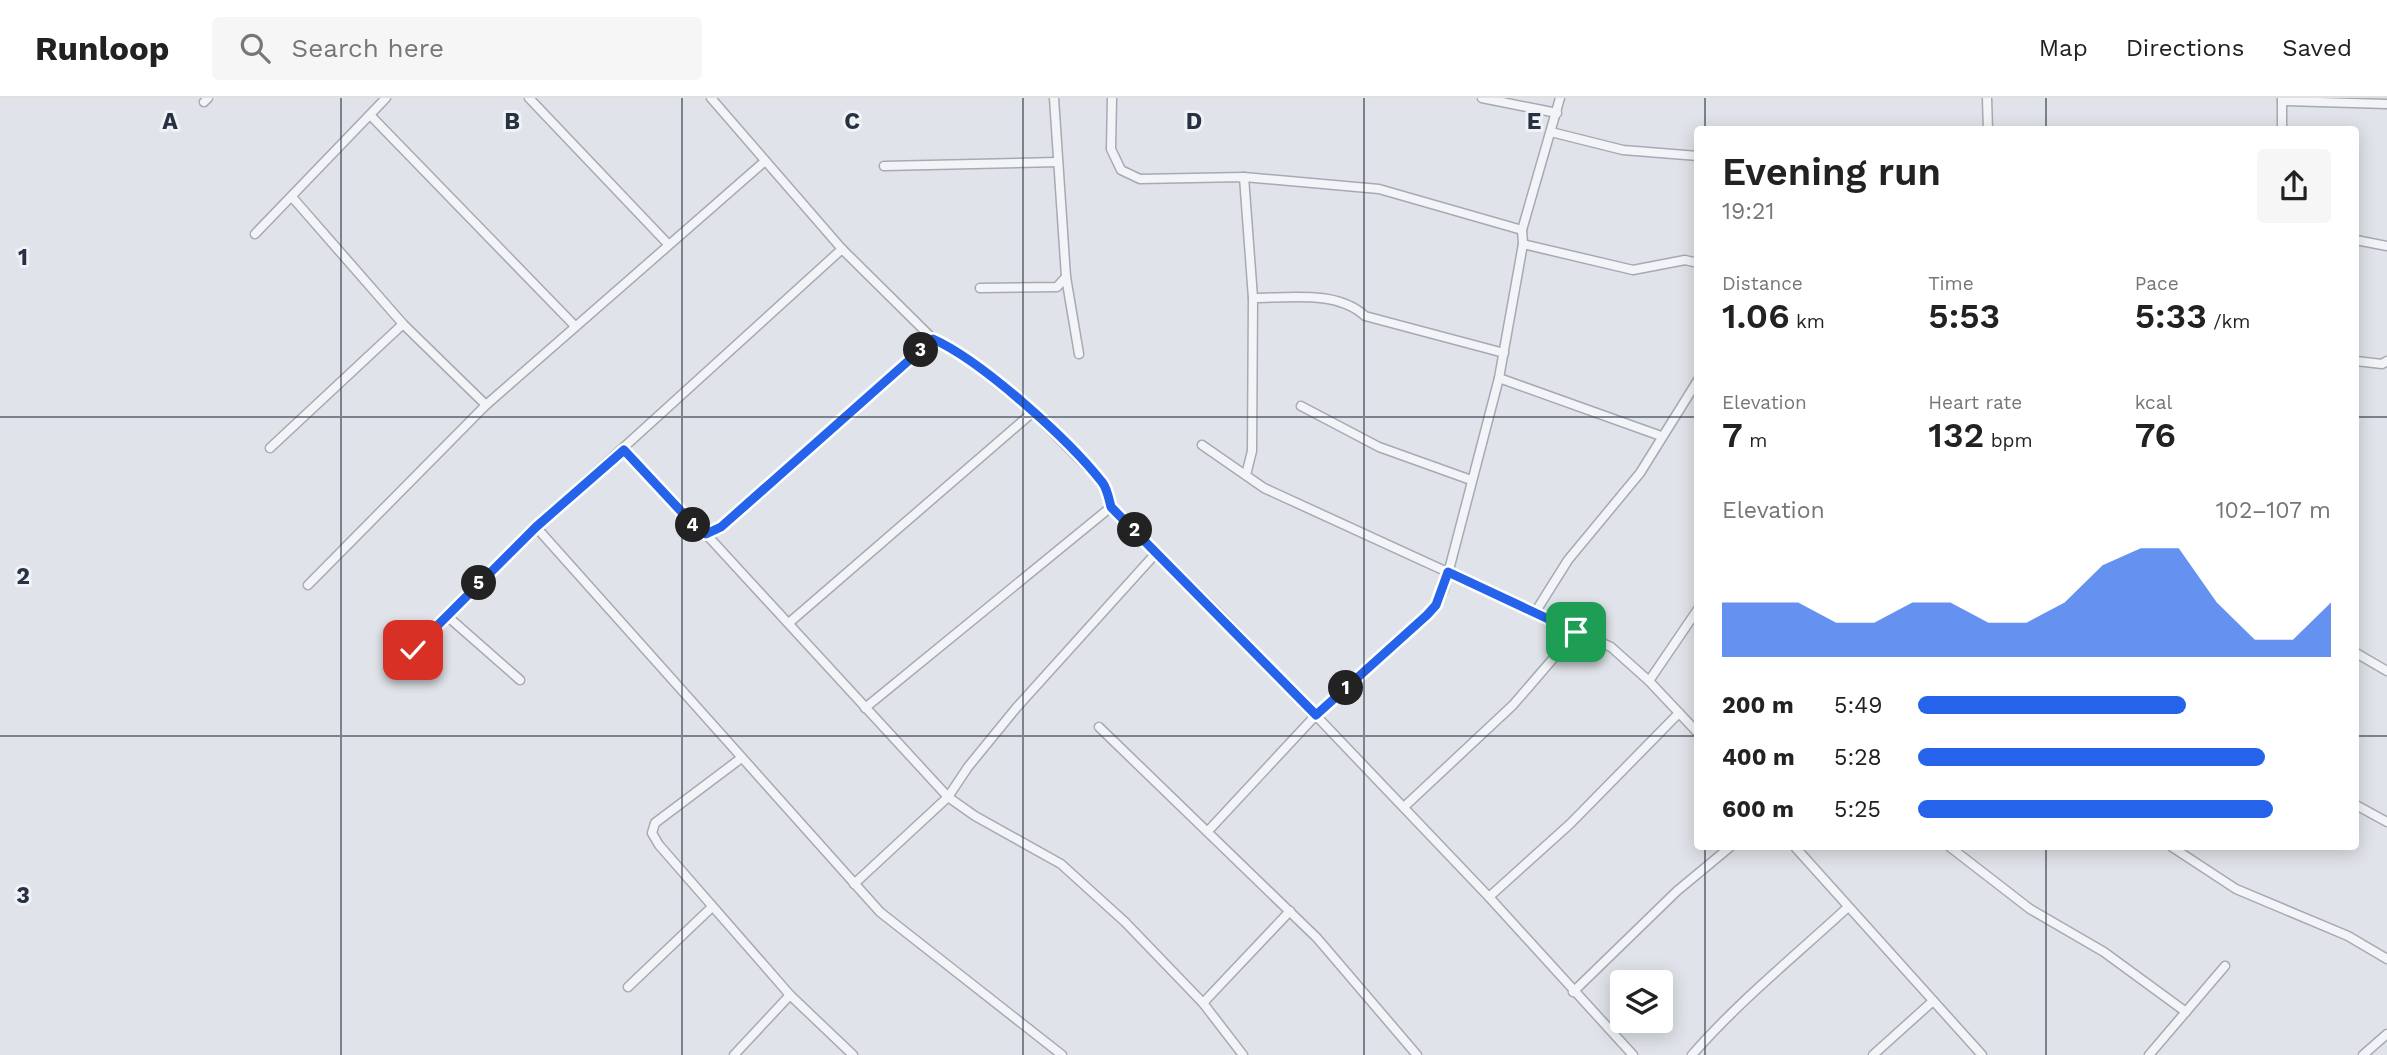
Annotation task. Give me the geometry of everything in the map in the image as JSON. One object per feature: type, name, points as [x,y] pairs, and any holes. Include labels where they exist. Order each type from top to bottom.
[{"type":"street","points":[[255,233],[386,98]]},
{"type":"street","points":[[529,98],[668,244]]},
{"type":"street","points":[[711,98],[842,249],[933,339],[955,349],[1033,412],[1104,484],[1111,507],[1404,807],[1633,1055]]},
{"type":"street","points":[[1054,98],[1057,162],[1068,267],[1066,278],[1079,354]]},
{"type":"street","points":[[1112,98],[1111,149],[1121,170],[1140,179],[1244,177],[1379,189],[1522,230]]},
{"type":"street","points":[[1482,98],[1557,113]]},
{"type":"street","points":[[1209,830],[1316,715],[1436,605],[1448,572],[1499,378],[1523,244],[1522,230],[1560,98]]},
{"type":"street","points":[[1986,98],[1988,126]]},
{"type":"street","points":[[2282,126],[2282,100],[2387,103]]},
{"type":"street","points":[[371,116],[575,326]]},
{"type":"street","points":[[1551,132],[1623,150],[1694,156]]},
{"type":"street","points":[[309,585],[486,405],[764,162]]},
{"type":"street","points":[[884,166],[1057,162]]},
{"type":"street","points":[[1244,177],[1253,298],[1252,451],[1246,475]]},
{"type":"street","points":[[292,197],[403,324],[486,405]]},
{"type":"street","points":[[2359,241],[2387,246]]},
{"type":"street","points":[[1523,244],[1633,270],[1685,260],[1694,262]]},
{"type":"street","points":[[413,650],[536,527],[624,450],[842,249]]},
{"type":"street","points":[[980,288],[1057,287],[1066,278]]},
{"type":"street","points":[[1253,298],[1332,299],[1352,304],[1365,316],[1504,353]]},
{"type":"street","points":[[270,448],[403,324]]},
{"type":"street","points":[[706,534],[721,527],[933,339]]},
{"type":"street","points":[[2359,360],[2382,364],[2387,361]]},
{"type":"street","points":[[1499,378],[1661,436]]},
{"type":"street","points":[[1536,611],[1568,560],[1640,473],[1694,386]]},
{"type":"street","points":[[1301,406],[1379,447],[1471,480]]},
{"type":"street","points":[[790,622],[1033,412]]},
{"type":"street","points":[[1202,445],[1264,488],[1611,647],[1649,681],[1694,729]]},
{"type":"street","points":[[624,450],[790,622],[865,709],[948,797],[975,816],[1061,864],[1125,922],[1203,1003],[1242,1055]]},
{"type":"street","points":[[865,709],[1111,507]]},
{"type":"street","points":[[536,527],[702,711],[740,759],[880,912],[1062,1055]]},
{"type":"street","points":[[854,884],[948,797],[968,767],[1017,707],[1157,552]]},
{"type":"street","points":[[446,615],[520,680]]},
{"type":"street","points":[[1649,681],[1694,615]]},
{"type":"street","points":[[1404,807],[1513,705],[1576,632]]},
{"type":"street","points":[[2359,655],[2387,671]]},
{"type":"street","points":[[1489,897],[1570,824],[1679,713]]},
{"type":"street","points":[[1099,727],[1209,830],[1290,911],[1417,1055]]},
{"type":"street","points":[[740,759],[655,823],[652,833],[659,845],[790,995],[853,1055]]},
{"type":"street","points":[[2359,807],[2387,822]]},
{"type":"street","points":[[1573,992],[1677,891],[1726,850]]},
{"type":"street","points":[[1798,850],[1982,1055]]},
{"type":"street","points":[[1954,850],[2029,909],[2104,952],[2186,1013]]},
{"type":"street","points":[[2177,850],[2236,889],[2348,936],[2387,959]]},
{"type":"street","points":[[628,987],[712,906]]},
{"type":"street","points":[[1692,1055],[1723,1019],[1752,996],[1848,907]]},
{"type":"street","points":[[1203,1003],[1290,911]]},
{"type":"street","points":[[2149,1055],[2225,966]]},
{"type":"street","points":[[734,1055],[790,995]]},
{"type":"street","points":[[1873,1055],[1933,1001]]},
{"type":"street","points":[[2363,1055],[2387,1034]]},
{"type":"route","points":[[413,650],[536,527],[624,450],[692,523],[706,534],[721,527],[933,339],[955,349],[1033,412],[1104,484],[1111,507],[1316,715],[1427,615],[1444,589],[1448,572],[1576,632]]}]
